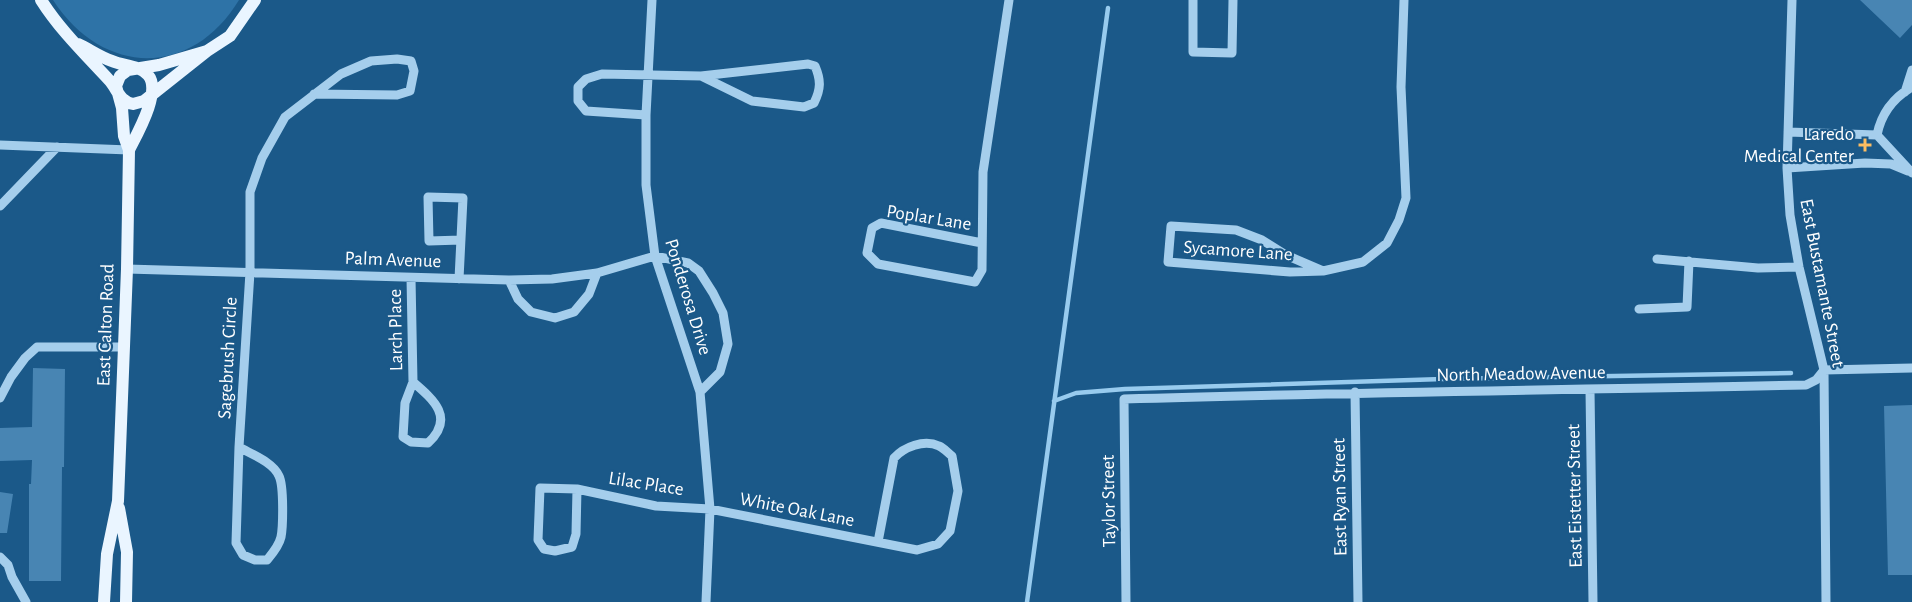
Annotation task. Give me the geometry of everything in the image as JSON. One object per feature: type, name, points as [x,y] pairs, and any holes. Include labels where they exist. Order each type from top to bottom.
[{"type":"main road","points":[[41,0],[54,20],[82,53],[111,81],[118,95],[124,101],[133,104],[140,103],[151,96],[207,51],[230,36],[255,0]]},
{"type":"main road","points":[[73,41],[112,62],[136,68],[146,73],[151,80],[151,96]]},
{"type":"main road","points":[[118,95],[116,86],[120,76],[128,70],[159,65],[207,51]]},
{"type":"main road","name":"East Calton Road","points":[[104,602],[107,554],[118,501],[127,269],[129,150],[124,136],[122,108],[118,95]]},
{"type":"main road","name":"East Calton Road","points":[[129,150],[147,113],[151,96]]},
{"type":"main road","name":"East Calton Road","points":[[118,501],[127,552],[126,602]]},
{"type":"street","name":"Ponderosa Drive","points":[[652,0],[646,115],[646,185],[654,256],[700,392],[710,509],[706,602]]},
{"type":"street","name":"Poplar Lane","points":[[982,243],[881,223],[872,228],[867,253],[878,264],[975,282],[982,270],[983,172],[1009,0]]},
{"type":"street","points":[[1193,0],[1193,52],[1232,53],[1233,0]]},
{"type":"street","name":"Sycamore Lane","points":[[1323,271],[1286,255],[1262,240],[1236,230],[1171,226],[1168,262],[1290,272],[1323,271],[1363,262],[1387,243],[1400,220],[1406,198],[1402,88],[1404,0]]},
{"type":"street","name":"East Bustamante Street","points":[[1792,0],[1787,168],[1790,215],[1799,267],[1824,370],[1826,602]]},
{"type":"street","name":"Sagebrush Circle","points":[[239,446],[272,467],[279,476],[283,491],[281,538],[267,560],[255,560],[243,555],[236,543],[239,446],[250,272],[250,192],[262,158],[285,117],[314,94],[341,74],[371,61],[397,59],[411,61],[414,71],[410,91],[397,95],[314,94]]},
{"type":"street","points":[[646,115],[586,111],[578,101],[578,87],[586,79],[602,74],[701,76],[808,64],[815,66],[820,77],[820,91],[814,103],[804,106],[752,101],[701,76]]},
{"type":"street","points":[[1878,135],[1880,121],[1892,103],[1909,90],[1912,70]]},
{"type":"street","points":[[1788,132],[1878,135],[1912,173]]},
{"type":"street","points":[[0,145],[129,150]]},
{"type":"street","points":[[0,206],[57,147]]},
{"type":"street","points":[[1787,168],[1865,163],[1891,164],[1912,173]]},
{"type":"street","points":[[459,278],[461,240],[463,198],[428,197],[429,241],[461,240]]},
{"type":"street","points":[[654,256],[688,263],[699,271],[714,293],[723,313],[728,344],[720,372],[700,392]]},
{"type":"street","name":"Palm Avenue","points":[[127,269],[412,278],[552,279],[597,273],[654,256]]},
{"type":"street","points":[[1656,259],[1758,268],[1799,267]]},
{"type":"street","points":[[1639,309],[1687,307],[1689,261]]},
{"type":"street","points":[[509,280],[518,300],[531,312],[555,318],[574,312],[589,294],[597,273]]},
{"type":"street","name":"Larch Place","points":[[412,278],[412,382],[404,403],[403,437],[411,442],[428,442],[438,433],[441,416],[433,399],[412,382]]},
{"type":"street","points":[[0,398],[11,377],[25,358],[38,347],[124,347]]},
{"type":"street","points":[[1824,370],[1912,368]]},
{"type":"street","name":"North Meadow Avenue","points":[[1124,399],[1355,392],[1590,390],[1806,385],[1816,380],[1824,370]]},
{"type":"street","name":"East Eistetter Street","points":[[1590,390],[1593,602]]},
{"type":"street","name":"East Ryan Street","points":[[1355,392],[1358,602]]},
{"type":"street","name":"Taylor Street","points":[[1124,399],[1126,602]]},
{"type":"street","name":"White Oak Lane","points":[[710,509],[917,550],[938,544],[950,531],[958,491],[952,456],[938,445],[921,444],[901,450],[894,458],[878,542]]},
{"type":"street","name":"Lilac Place","points":[[578,489],[576,534],[572,547],[555,551],[544,549],[538,540],[540,488],[578,489],[656,506],[710,509]]},
{"type":"street","points":[[0,557],[8,565],[12,577],[26,602]]},
{"type":"shaded area","points":[[53,0],[239,0],[219,26],[197,44],[172,55],[146,58],[121,54],[96,43],[73,25]]},
{"type":"building","points":[[1860,0],[1912,0],[1912,25],[1900,38]]},
{"type":"building","points":[[33,368],[65,369],[61,581],[29,581],[29,484],[31,484],[32,460],[0,461],[0,428],[32,427]]},
{"type":"building","points":[[1912,405],[1912,575],[1888,575],[1884,406]]},
{"type":"building","points":[[0,492],[13,494],[7,533],[0,533]]},
{"type":"waterway","points":[[1027,602],[1108,8]]},
{"type":"waterway","points":[[1054,401],[1076,393],[1125,389],[1443,379],[1791,373]]},
{"type":"place","name":"Laredo Medical Center","points":[[1865,145]]}]
